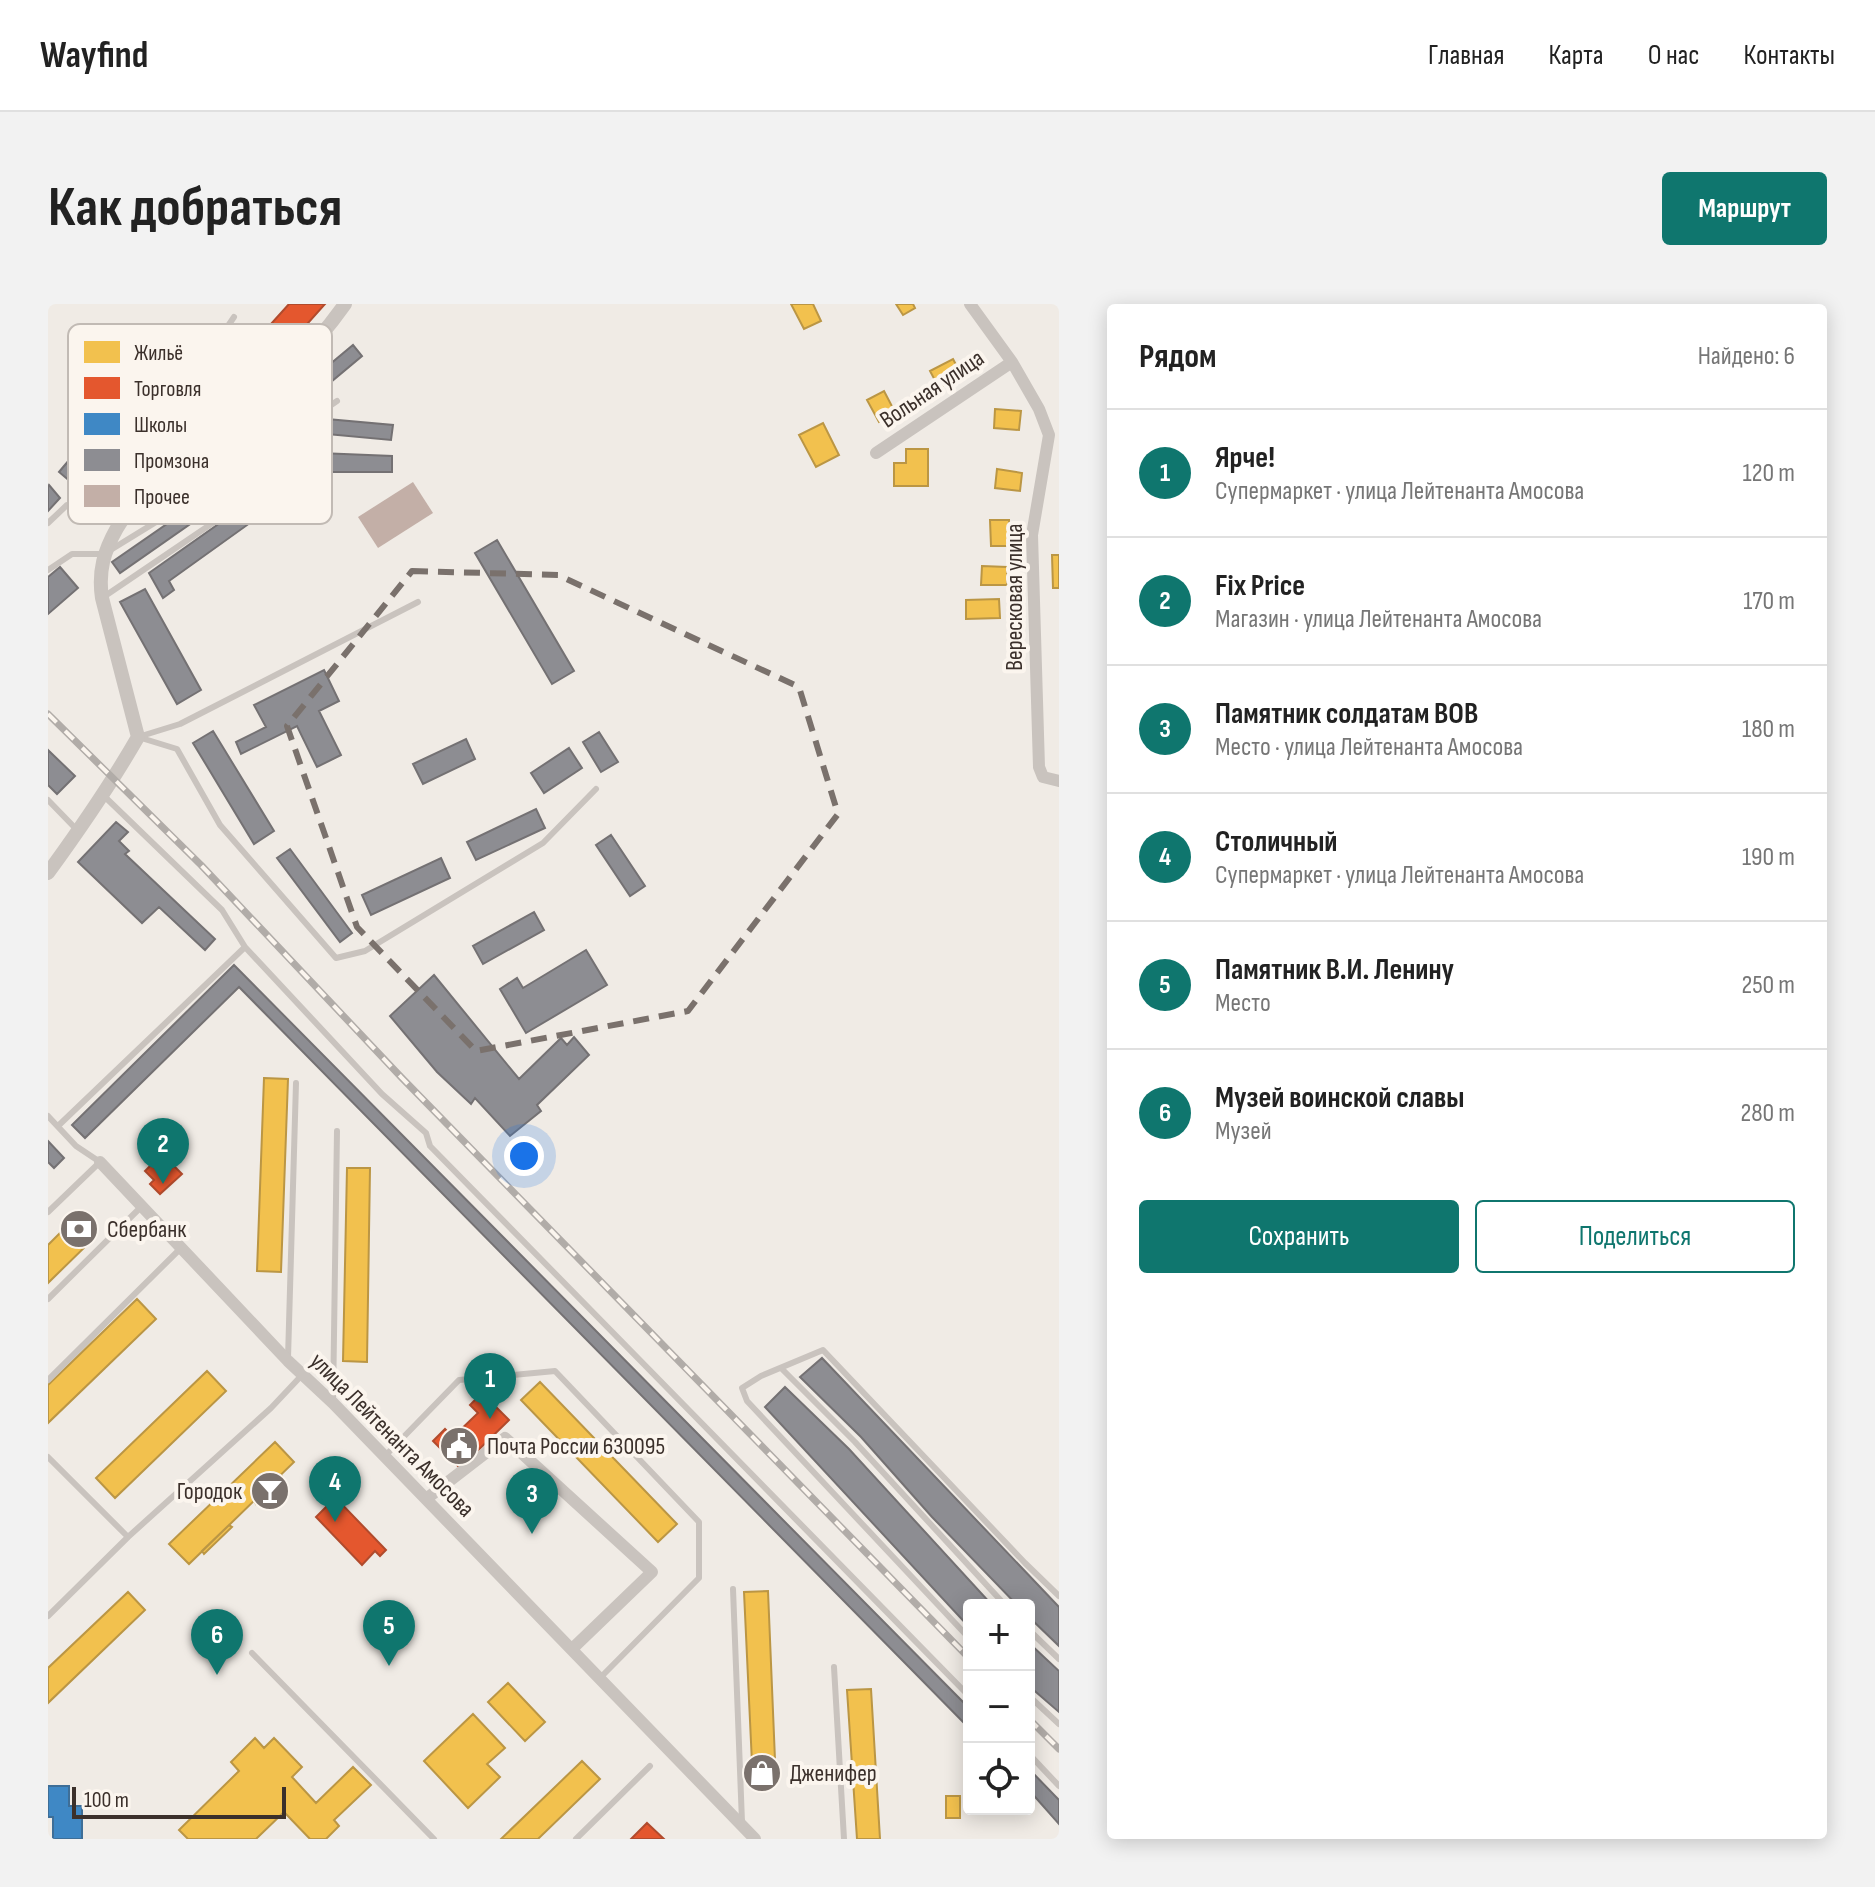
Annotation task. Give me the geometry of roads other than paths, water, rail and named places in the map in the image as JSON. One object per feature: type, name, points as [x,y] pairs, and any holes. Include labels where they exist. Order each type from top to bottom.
[{"type":"street","points":[[330,324],[345,304]]},
{"type":"street","name":"Вересковая улица","points":[[970,304],[1012,362],[1054,435],[1032,535],[1033,609],[1039,767],[1043,777],[1059,781]]},
{"type":"street","name":"Вольная улица","points":[[876,453],[1012,362]]},
{"type":"street","points":[[48,873],[114,779],[138,737],[99,577],[104,554],[118,526]]},
{"type":"street","name":"улица Лейтенанта Амосова","points":[[100,1162],[288,1361],[385,1456],[755,1839]]},
{"type":"street","points":[[426,1499],[505,1438],[652,1572],[572,1649]]},
{"type":"lane","points":[[229,324],[234,317]]},
{"type":"lane","points":[[332,404],[337,401]]},
{"type":"lane","points":[[48,523],[68,505]]},
{"type":"lane","points":[[48,570],[72,554],[104,554],[153,524]]},
{"type":"lane","points":[[102,598],[211,524]]},
{"type":"lane","points":[[138,737],[180,724],[418,602]]},
{"type":"lane","points":[[138,737],[177,749],[220,825],[336,958],[365,951],[543,843],[596,789]]},
{"type":"lane","points":[[101,794],[222,910],[245,947],[382,1094],[426,1133],[430,1146],[963,1690]]},
{"type":"lane","points":[[48,800],[78,831]]},
{"type":"lane","points":[[58,1126],[245,947]]},
{"type":"lane","points":[[288,1361],[296,1083]]},
{"type":"lane","points":[[48,1116],[76,1146],[100,1162],[48,1212]]},
{"type":"lane","points":[[333,1403],[337,1131]]},
{"type":"lane","points":[[48,1299],[142,1206]]},
{"type":"lane","points":[[48,1380],[182,1247]]},
{"type":"lane","points":[[963,1632],[747,1401],[742,1388],[761,1376],[823,1350],[1059,1596]]},
{"type":"lane","points":[[781,1368],[855,1442],[999,1599]]},
{"type":"lane","points":[[385,1456],[459,1380],[555,1371],[699,1522],[699,1578],[600,1678]]},
{"type":"lane","points":[[48,1616],[128,1537],[271,1408],[302,1375]]},
{"type":"lane","points":[[48,1457],[128,1537]]},
{"type":"lane","points":[[733,1589],[742,1826]]},
{"type":"lane","points":[[1035,1636],[1059,1659]]},
{"type":"lane","points":[[252,1653],[434,1839]]},
{"type":"lane","points":[[834,1667],[844,1839]]},
{"type":"lane","points":[[1035,1702],[1059,1724]]},
{"type":"lane","points":[[1035,1760],[1059,1786]]},
{"type":"lane","points":[[576,1839],[650,1766]]},
{"type":"railway","points":[[48,714],[201,865],[401,1077],[963,1652]]},
{"type":"railway","points":[[1035,1725],[1059,1749]]},
{"type":"place","name":"Fix Price","points":[[163,1184]]},
{"type":"place","name":"Сбербанк","points":[[79,1229]]},
{"type":"place","name":"Ярче!","points":[[490,1419]]},
{"type":"place","name":"Почта России 630095","points":[[459,1446]]},
{"type":"place","name":"Городок","points":[[270,1491]]},
{"type":"place","name":"Столичный","points":[[335,1522]]},
{"type":"place","name":"Памятник солдатам ВОВ","points":[[532,1534]]},
{"type":"place","name":"Памятник В.И. Ленину","points":[[389,1666]]},
{"type":"place","name":"Музей воинской славы","points":[[217,1675]]},
{"type":"place","name":"Дженифер","points":[[762,1773]]}]
